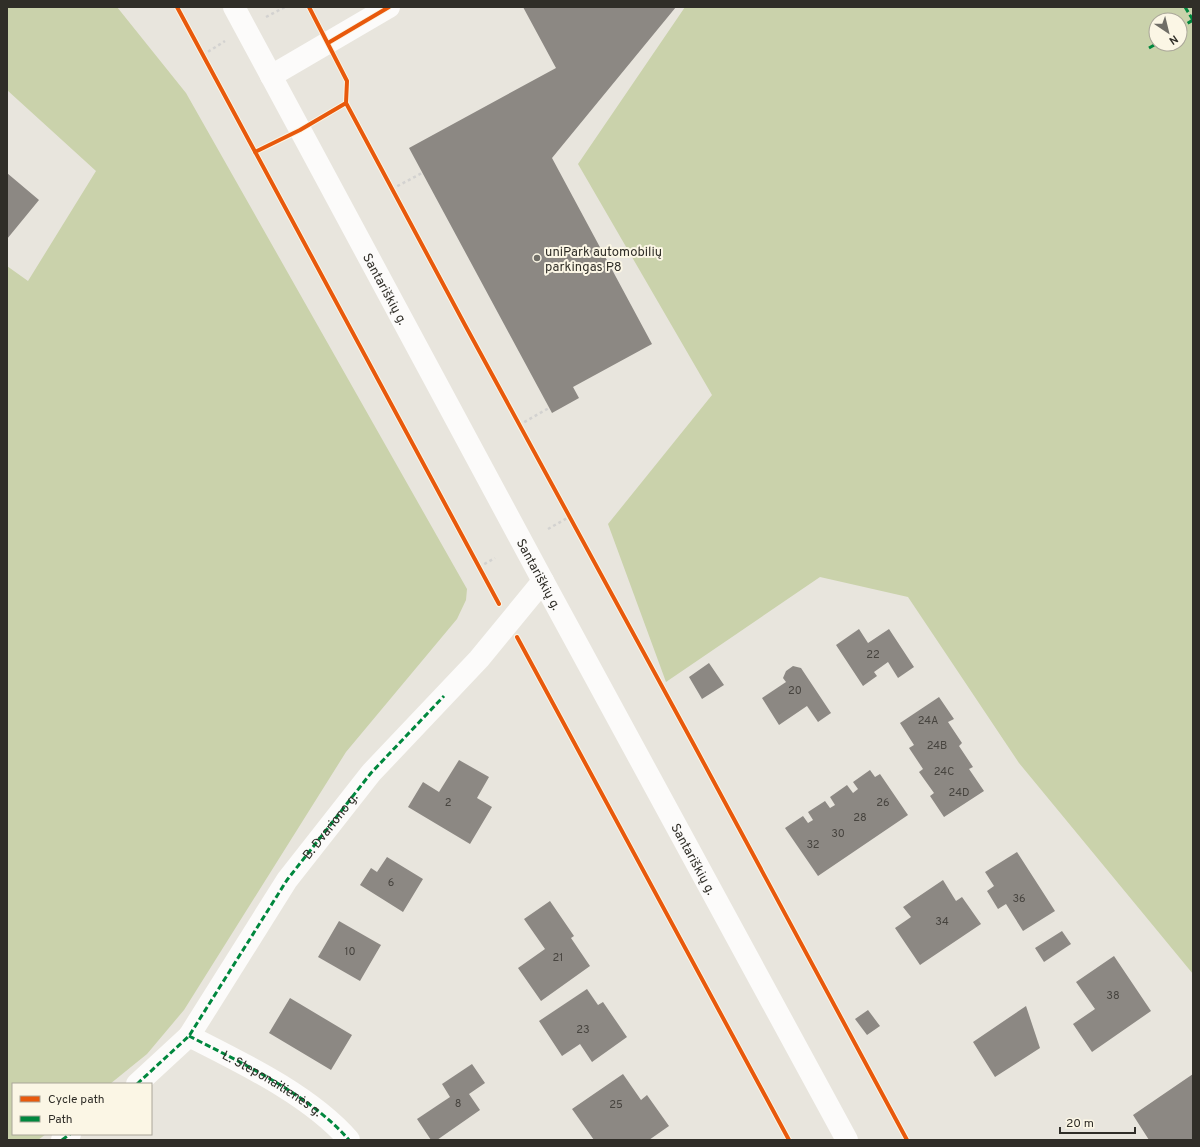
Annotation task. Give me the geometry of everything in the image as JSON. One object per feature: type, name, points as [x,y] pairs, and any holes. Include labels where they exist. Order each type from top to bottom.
[{"type":"main road","name":"Santariškių g.","points":[[234,7],[543,581],[847,1140]]},
{"type":"main road","points":[[271,76],[389,7]]},
{"type":"main road","name":"B. Dvariono g.","points":[[138,1083],[189,1036],[287,880],[371,773],[479,659],[543,581]]},
{"type":"main road","name":"L. Steponaitienės g.","points":[[189,1036],[272,1080],[312,1106],[349,1140]]},
{"type":"path","points":[[199,48],[206,62]]},
{"type":"path","points":[[392,189],[422,173]]},
{"type":"path","points":[[388,182],[395,195]]},
{"type":"path","points":[[519,425],[549,408]]},
{"type":"path","points":[[515,418],[522,431]]},
{"type":"path","points":[[566,511],[573,524]]},
{"type":"path","points":[[548,529],[569,517]]},
{"type":"path","points":[[479,567],[495,558]]},
{"type":"path","points":[[476,560],[483,573]]},
{"type":"green space","points":[[7,7],[117,7],[186,93],[467,589],[466,600],[457,619],[346,752],[184,1010],[147,1054],[111,1083],[12,1083],[12,1135],[45,1135],[38,1140],[7,1140],[7,266],[28,281],[96,171],[7,90]]},
{"type":"green space","points":[[685,7],[1193,7],[1193,974],[1019,763],[908,597],[820,577],[666,682],[608,524],[712,395],[578,164]]},
{"type":"building","name":"uniPark automobilių parkingas P8","points":[[523,7],[676,7],[552,158],[652,344],[573,387],[579,398],[552,413],[409,148],[556,68]]},
{"type":"building","points":[[7,173],[39,200],[7,239]]},
{"type":"building","points":[[859,629],[868,643],[889,629],[914,667],[898,678],[888,662],[874,672],[877,676],[863,686],[836,645]]},
{"type":"building","points":[[709,663],[724,685],[702,699],[689,677]]},
{"type":"building","points":[[793,666],[801,668],[831,713],[818,722],[807,706],[779,725],[762,698],[786,682],[783,678],[786,671]]},
{"type":"building","points":[[939,697],[954,719],[948,722],[962,743],[959,746],[973,767],[969,769],[984,791],[944,817],[930,796],[934,793],[919,772],[923,769],[909,748],[914,745],[900,723]]},
{"type":"building","points":[[459,760],[489,777],[477,798],[492,807],[470,844],[408,807],[423,782],[439,792]]},
{"type":"building","points":[[870,770],[875,777],[880,774],[908,815],[818,876],[785,828],[803,816],[808,823],[813,820],[808,812],[825,801],[830,808],[835,805],[830,797],[847,785],[853,793],[858,789],[853,782]]},
{"type":"building","points":[[1017,852],[1055,911],[1023,931],[1006,904],[998,909],[987,891],[994,886],[985,872]]},
{"type":"building","points":[[387,857],[423,879],[403,912],[360,885],[371,868],[377,872]]},
{"type":"building","points":[[943,880],[956,901],[962,897],[981,924],[920,965],[895,928],[911,917],[903,907]]},
{"type":"building","points":[[550,901],[574,936],[571,938],[590,966],[541,1001],[518,968],[545,949],[524,919]]},
{"type":"building","points":[[339,921],[381,945],[360,981],[318,957]]},
{"type":"building","points":[[1062,931],[1071,944],[1044,962],[1035,948]]},
{"type":"building","points":[[1114,956],[1151,1011],[1092,1052],[1073,1024],[1095,1009],[1076,982]]},
{"type":"building","points":[[587,989],[598,1005],[603,1002],[627,1037],[592,1062],[580,1044],[562,1056],[539,1021]]},
{"type":"building","points":[[290,998],[352,1035],[331,1070],[269,1033]]},
{"type":"building","points":[[1026,1006],[1040,1048],[995,1077],[973,1042]]},
{"type":"building","points":[[868,1010],[880,1026],[867,1035],[855,1019]]},
{"type":"building","points":[[472,1064],[485,1083],[469,1094],[480,1110],[437,1140],[431,1140],[417,1119],[450,1097],[442,1084]]},
{"type":"building","points":[[623,1074],[641,1100],[647,1095],[669,1126],[649,1140],[594,1140],[572,1109]]},
{"type":"building","points":[[1193,1074],[1193,1140],[1149,1140],[1133,1115]]},
{"type":"marked path","points":[[1185,7],[1193,20]]},
{"type":"marked path","points":[[1188,23],[1193,20]]},
{"type":"marked path","points":[[138,1083],[189,1036],[287,880],[371,773],[444,696]]},
{"type":"marked path","points":[[189,1036],[253,1069],[295,1094],[333,1124],[349,1140]]},
{"type":"marked path","points":[[62,1140],[69,1135]]},
{"type":"cycle path","points":[[177,7],[499,604]]},
{"type":"cycle path","points":[[309,7],[347,81],[346,103],[907,1140]]},
{"type":"cycle path","points":[[328,43],[389,7]]},
{"type":"cycle path","points":[[255,152],[300,130],[346,103]]},
{"type":"cycle path","points":[[517,637],[789,1140]]},
{"type":"place","name":"uniPark automobilių parkingas P8","points":[[537,258]]}]
